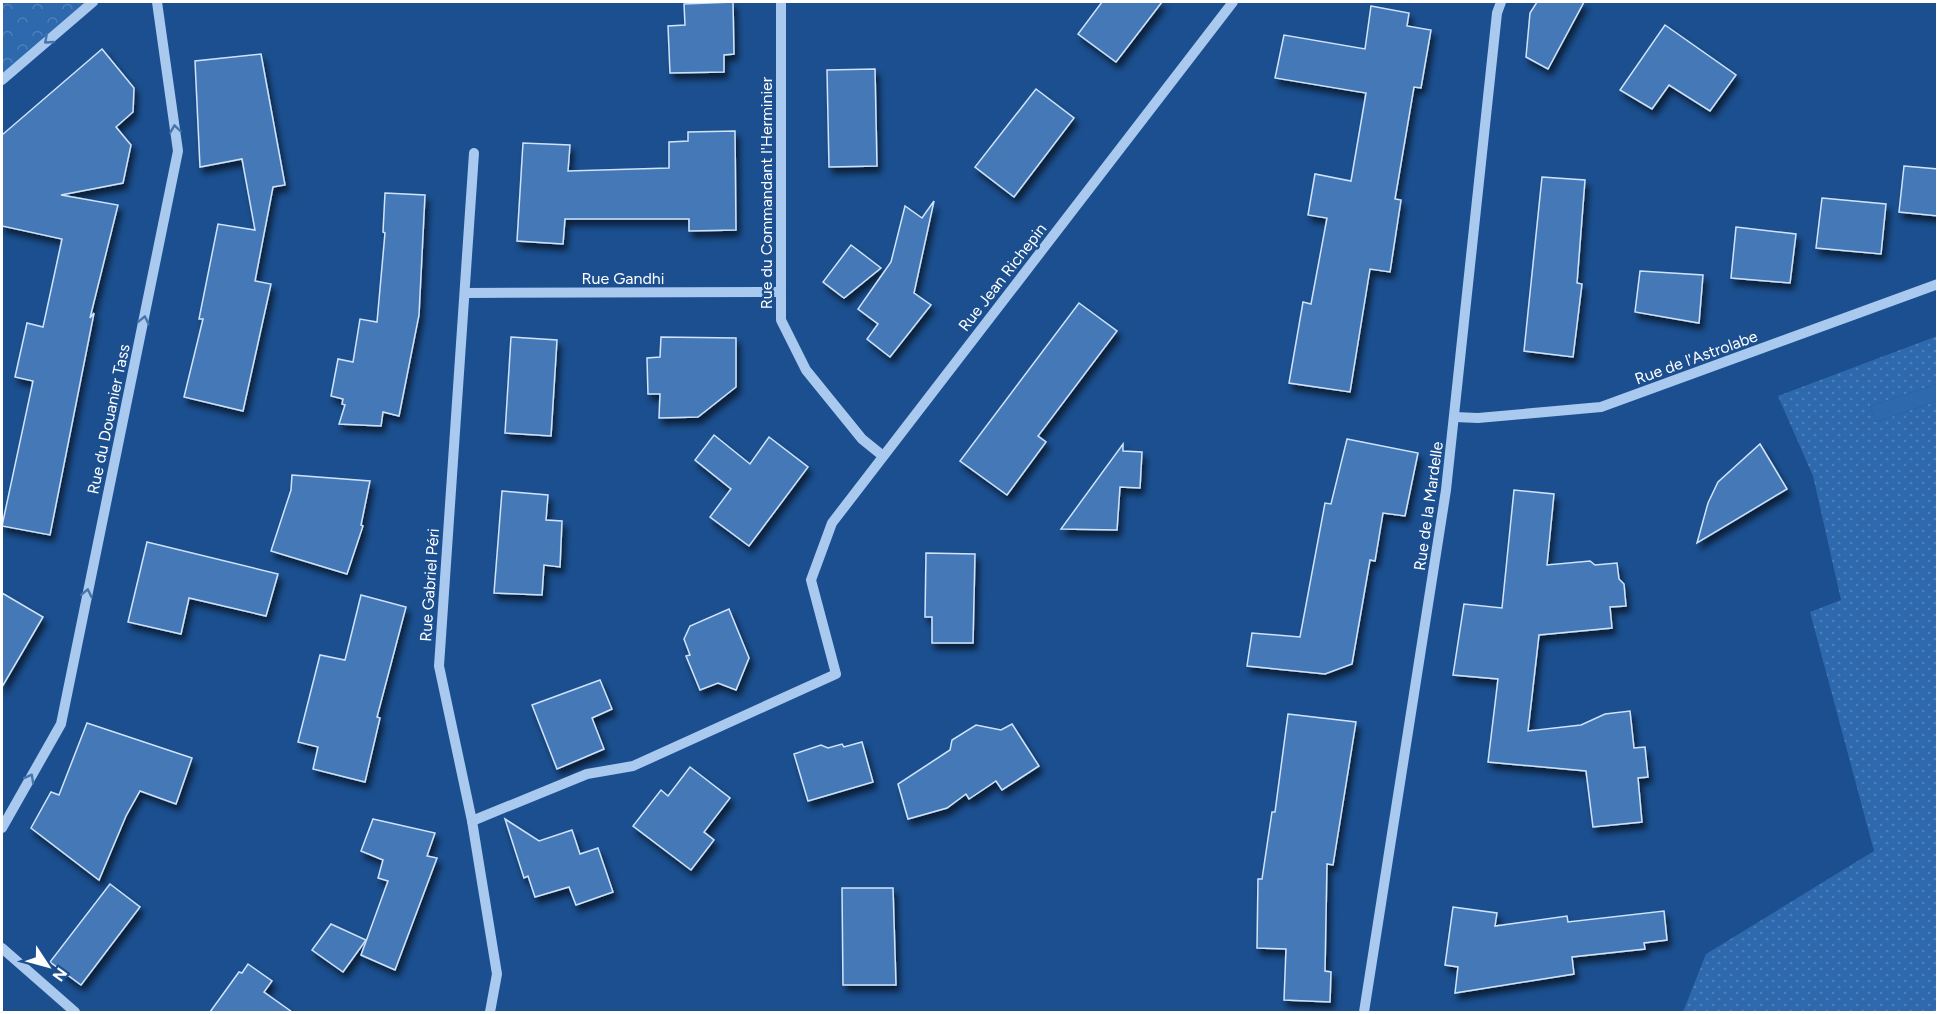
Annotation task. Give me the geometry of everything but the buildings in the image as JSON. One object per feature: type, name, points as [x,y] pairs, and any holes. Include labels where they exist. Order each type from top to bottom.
[{"type":"street","points":[[2,80],[93,2]]},
{"type":"street","name":"Rue du Douanier Tass","points":[[2,828],[60,724],[178,151],[157,2]]},
{"type":"street","name":"Rue du Commandant l'Herminier","points":[[781,2],[781,320],[806,370],[862,439],[884,456]]},
{"type":"street","name":"Rue Jean Richepin","points":[[472,820],[587,774],[633,766],[836,674],[811,580],[832,523],[1233,2]]},
{"type":"street","name":"Rue de la Mardelle","points":[[1364,1012],[1455,417],[1497,13],[1501,2]]},
{"type":"street","name":"Rue Gabriel Péri","points":[[474,153],[438,666],[472,820],[497,974],[490,1012]]},
{"type":"street","name":"Rue de l'Astrolabe","points":[[1455,417],[1478,418],[1601,407],[1938,284]]},
{"type":"street","name":"Rue Gandhi","points":[[465,293],[781,292]]},
{"type":"street","points":[[2,948],[75,1012]]},
{"type":"green space","points":[[2,2],[93,2],[2,80]]},
{"type":"green space","points":[[1937,336],[1937,384],[1870,406],[1876,422],[1937,401],[1937,1012],[1683,1012],[1706,954],[1874,851],[1810,612],[1841,600],[1813,476],[1778,396]]},
{"type":"green space","points":[[1937,384],[1937,401],[1876,422],[1870,406]]}]
